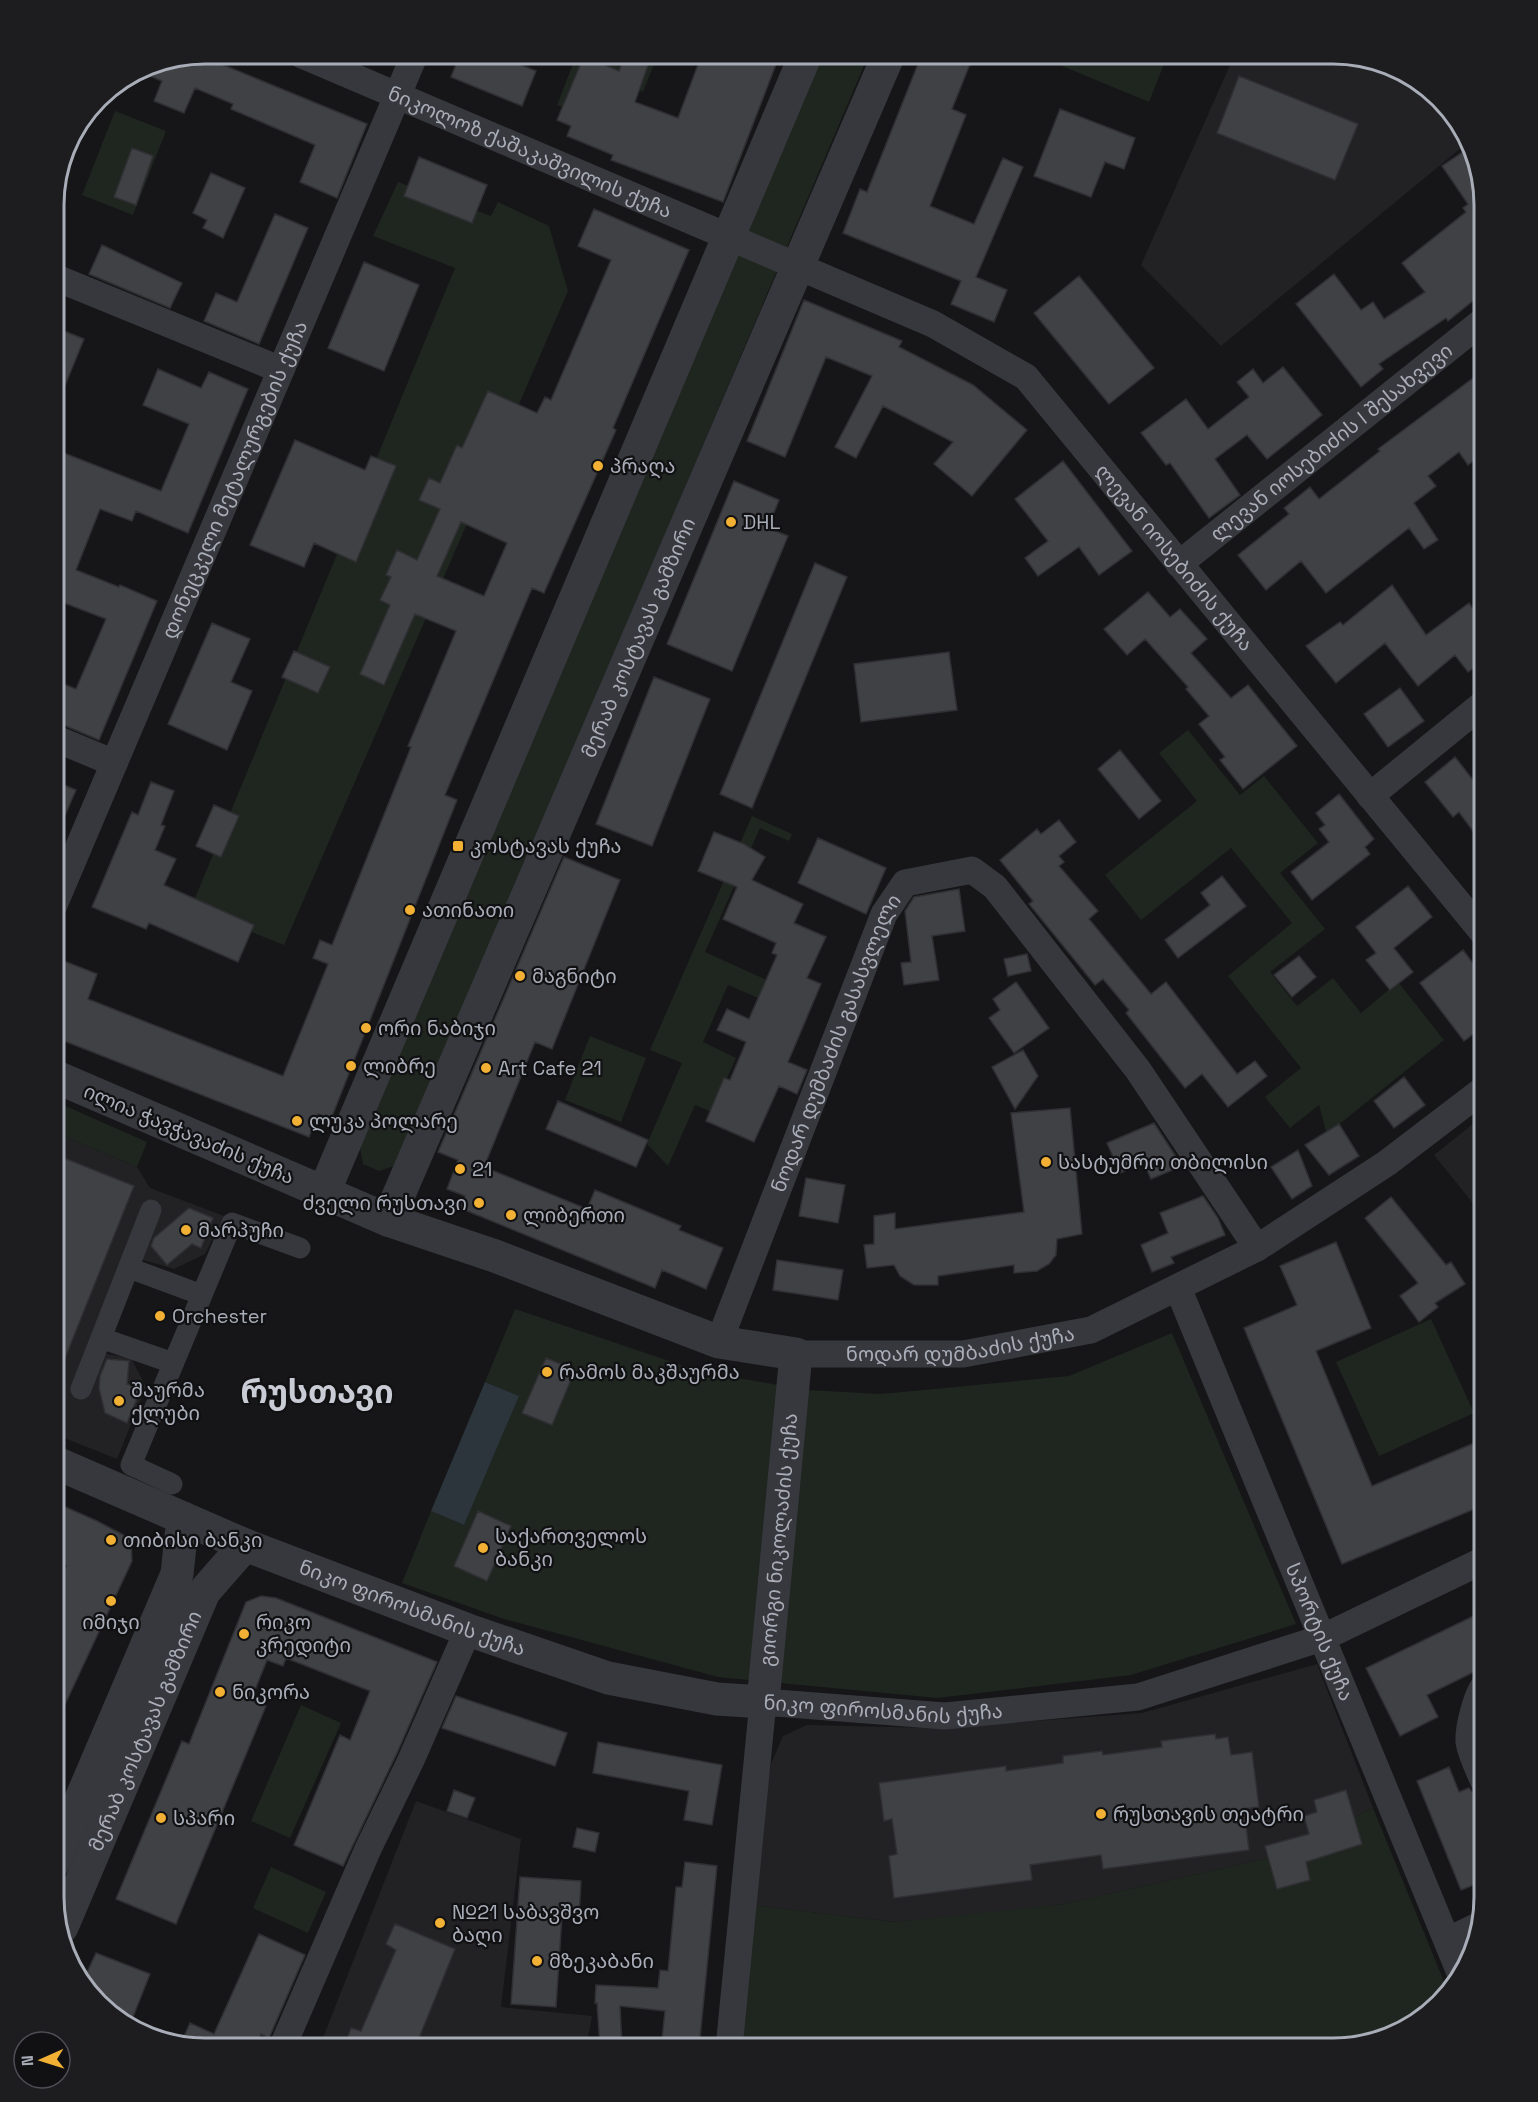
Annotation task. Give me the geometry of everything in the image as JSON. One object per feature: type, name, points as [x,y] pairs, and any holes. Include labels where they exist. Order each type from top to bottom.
[{"type":"street","name":"ნიკოლოზ ქაშაკაშვილის ქუჩა","points":[[326,65],[798,266]]},
{"type":"street","name":"დონეცკელი მეტალურგების ქუჩა","points":[[65,880],[410,65]]},
{"type":"street","points":[[324,1192],[801,65]]},
{"type":"street","name":"მერაბ კოსტავას გამზირი","points":[[388,1220],[884,65]]},
{"type":"street","name":"ლევან იოსებიძის ქუჩა","points":[[798,266],[933,324],[1026,377],[1474,922]]},
{"type":"street","points":[[65,281],[281,370]]},
{"type":"street","name":"ლევან იოსებიძის I შესახვევი","points":[[1179,564],[1474,328]]},
{"type":"street","points":[[1370,796],[1474,712]]},
{"type":"street","points":[[65,742],[114,763]]},
{"type":"street","name":"ნოდარ დუმბაძის გასასვლელი","points":[[719,1342],[884,914],[906,883],[972,870],[995,887],[1138,1070],[1257,1248]]},
{"type":"street","name":"ილია ჭავჭავაძის ქუჩა","points":[[64,1081],[388,1220]]},
{"type":"street","name":"ნოდარ დუმბაძის ქუჩა","points":[[388,1220],[495,1256],[719,1342],[796,1354],[963,1354],[1091,1330],[1178,1288],[1257,1248],[1387,1163],[1474,1097]]},
{"type":"street","points":[[81,1389],[152,1210]]},
{"type":"street","points":[[172,1484],[131,1465],[232,1224],[300,1248]]},
{"type":"street","points":[[129,1268],[202,1295]]},
{"type":"street","name":"სპორტის ქუჩა","points":[[1178,1288],[1456,1964]]},
{"type":"street","points":[[101,1338],[173,1364]]},
{"type":"street","name":"გიორგი ნიკოლაძის ქუჩა","points":[[730,2037],[796,1354]]},
{"type":"street","name":"ნიკო ფიროსმანის ქუჩა","points":[[64,1466],[245,1545],[468,1630],[608,1678],[717,1699],[945,1716],[1138,1697],[1322,1638],[1474,1565]]},
{"type":"street","name":"მერაბ კოსტავას გამზირი","points":[[64,1839],[177,1574],[183,1518]]},
{"type":"street","name":"მერაბ კოსტავას გამზირი","points":[[66,1917],[204,1592],[245,1545]]},
{"type":"street","points":[[287,2037],[368,1849],[411,1760],[468,1630]]},
{"type":"street","points":[[1474,1716],[1469,1743],[1474,1756]]},
{"type":"street","points":[[1447,1941],[1469,1930]]},
{"type":"shaded area","points":[[573,65],[654,65],[643,92],[611,80],[595,120],[557,105]]},
{"type":"shaded area","points":[[818,65],[864,65],[397,1165],[379,1171],[363,1164],[359,1143]]},
{"type":"shaded area","points":[[1060,65],[1164,65],[1149,102]]},
{"type":"shaded area","points":[[1230,65],[1342,65],[1378,72],[1411,88],[1426,99],[1455,135],[1461,148],[1221,346],[1141,265]]},
{"type":"shaded area","points":[[115,111],[166,131],[133,215],[82,195]]},
{"type":"shaded area","points":[[398,182],[491,216],[498,202],[549,226],[568,291],[284,945],[191,908],[455,268],[373,236]]},
{"type":"shaded area","points":[[1188,730],[1240,795],[1264,776],[1318,843],[1280,873],[1325,929],[1270,972],[1297,1006],[1333,978],[1361,1013],[1398,982],[1444,1040],[1327,1134],[1319,1105],[1290,1128],[1265,1097],[1301,1068],[1228,976],[1292,923],[1231,848],[1141,920],[1105,875],[1197,801],[1159,753]]},
{"type":"shaded area","points":[[752,816],[792,834],[789,841],[760,828],[705,952],[778,985],[770,1003],[728,985],[703,1042],[736,1058],[712,1112],[695,1105],[668,1166],[647,1144],[682,1063],[650,1050]]},
{"type":"shaded area","points":[[590,1036],[646,1058],[621,1122],[565,1100]]},
{"type":"shaded area","points":[[64,1106],[147,1142],[137,1167],[64,1136]]},
{"type":"shaded area","points":[[1474,1123],[1474,1205],[1434,1155]]},
{"type":"shaded area","points":[[64,1136],[137,1167],[150,1188],[224,1216],[205,1254],[174,1269],[133,1257],[96,1352],[131,1358],[146,1387],[117,1459],[64,1438]]},
{"type":"shaded area","points":[[515,1309],[702,1372],[808,1390],[881,1394],[1069,1376],[1172,1333],[1296,1624],[1131,1675],[937,1698],[718,1677],[504,1619],[402,1583],[431,1511],[464,1525],[518,1396],[485,1382]]},
{"type":"shaded area","points":[[1431,1319],[1474,1413],[1379,1456],[1336,1362]]},
{"type":"shaded area","points":[[485,1382],[519,1396],[464,1525],[431,1511]]},
{"type":"shaded area","points":[[1317,1664],[1373,1808],[1268,1858],[1064,1904],[895,1922],[751,1905],[771,1764],[783,1736],[807,1725],[935,1728],[1142,1713]]},
{"type":"shaded area","points":[[301,1705],[341,1723],[290,1838],[251,1821]]},
{"type":"shaded area","name":"№21 საბავშვო ბაღი","points":[[416,1801],[521,1839],[501,2007],[592,2016],[588,2037],[323,2037]]},
{"type":"shaded area","points":[[1373,1808],[1444,1982],[1432,1996],[1403,2019],[1369,2033],[1333,2038],[740,2037],[751,1905],[895,1922],[1064,1904],[1268,1858]]},
{"type":"shaded area","points":[[271,1867],[326,1892],[308,1933],[253,1908]]},
{"type":"building","points":[[223,65],[367,124],[337,198],[300,182],[315,145],[231,109],[233,104],[195,88],[184,113],[154,101],[162,81],[149,76],[178,67]]},
{"type":"building","points":[[456,65],[521,65],[536,71],[522,106],[451,77]]},
{"type":"building","points":[[580,65],[605,65],[619,71],[621,65],[648,65],[635,102],[678,118],[698,65],[776,65],[723,202],[611,160],[613,155],[567,136],[571,126],[557,120]]},
{"type":"building","points":[[918,65],[970,65],[952,109],[966,115],[930,206],[974,224],[1003,158],[1023,167],[976,277],[1007,290],[994,322],[951,304],[961,281],[843,233],[860,189],[867,192]]},
{"type":"building","points":[[1239,76],[1358,124],[1335,180],[1217,133]]},
{"type":"building","points":[[1060,109],[1135,138],[1124,169],[1105,162],[1091,197],[1034,176]]},
{"type":"building","points":[[132,148],[153,156],[136,205],[114,197]]},
{"type":"building","points":[[1463,152],[1469,169],[1474,205],[1474,300],[1448,321],[1446,318],[1379,364],[1383,369],[1361,387],[1296,304],[1334,274],[1361,310],[1373,302],[1384,319],[1425,292],[1402,263],[1466,212],[1463,208],[1468,204],[1442,166]]},
{"type":"building","points":[[419,157],[487,185],[472,223],[404,196]]},
{"type":"building","points":[[211,173],[245,188],[223,238],[203,228],[207,220],[193,213]]},
{"type":"building","points":[[594,209],[689,250],[613,428],[616,430],[544,593],[532,588],[445,795],[457,800],[331,1119],[318,1114],[309,1137],[65,1041],[65,961],[97,974],[88,999],[283,1076],[328,964],[313,958],[320,940],[332,945],[411,747],[408,746],[456,631],[415,614],[384,685],[360,674],[390,605],[380,600],[391,577],[386,575],[397,550],[417,560],[440,509],[419,500],[429,478],[440,483],[457,445],[462,448],[488,391],[537,413],[545,397],[551,400],[611,260],[578,246]],"holes":[[[461,522],[507,543],[484,596],[437,576]]]},
{"type":"building","points":[[275,214],[308,228],[259,344],[204,321],[216,293],[237,302]]},
{"type":"building","points":[[102,245],[182,283],[170,308],[89,274]]},
{"type":"building","points":[[364,262],[419,285],[384,371],[328,348]]},
{"type":"building","points":[[1079,276],[1154,368],[1109,404],[1034,313]]},
{"type":"building","points":[[804,300],[902,341],[899,347],[973,385],[1027,430],[972,496],[934,464],[953,442],[883,406],[856,458],[835,447],[872,376],[826,357],[785,457],[747,441]]},
{"type":"building","points":[[65,331],[84,339],[65,386]]},
{"type":"building","points":[[1283,367],[1322,415],[1267,459],[1247,435],[1215,459],[1240,495],[1209,518],[1170,463],[1166,465],[1141,433],[1186,399],[1208,429],[1249,397],[1237,382],[1253,369],[1263,383]]},
{"type":"building","points":[[158,369],[201,388],[209,372],[248,389],[188,533],[136,511],[132,521],[100,509],[76,570],[157,601],[99,740],[65,726],[65,684],[76,689],[106,619],[65,603],[65,453],[161,491],[189,424],[143,405]]},
{"type":"building","points":[[1474,377],[1474,460],[1468,465],[1459,452],[1428,476],[1436,486],[1414,503],[1438,540],[1424,549],[1409,528],[1326,593],[1301,561],[1266,590],[1238,555],[1289,514],[1284,508],[1310,487],[1319,499],[1380,451],[1378,449]]},
{"type":"building","points":[[295,440],[365,470],[371,456],[396,466],[356,562],[314,543],[304,567],[250,545]]},
{"type":"building","points":[[1063,461],[1132,551],[1099,575],[1079,547],[1038,576],[1025,558],[1048,541],[1015,499]]},
{"type":"building","points":[[734,481],[779,500],[768,528],[788,536],[732,671],[667,644]]},
{"type":"building","points":[[815,563],[847,577],[752,808],[720,794]]},
{"type":"building","points":[[1392,585],[1426,635],[1469,603],[1474,610],[1474,668],[1468,672],[1455,655],[1418,686],[1385,643],[1336,683],[1306,646],[1340,622],[1343,625]]},
{"type":"building","points":[[1148,592],[1170,617],[1180,609],[1207,639],[1191,653],[1231,698],[1248,685],[1297,746],[1243,789],[1220,760],[1225,757],[1199,724],[1209,716],[1186,689],[1188,687],[1145,639],[1127,655],[1104,629]]},
{"type":"building","points":[[212,623],[250,639],[231,682],[252,691],[227,750],[168,724]]},
{"type":"building","points":[[294,651],[330,667],[318,693],[282,677]]},
{"type":"building","points":[[949,652],[957,710],[861,722],[854,664]]},
{"type":"building","points":[[654,677],[710,699],[652,846],[596,824]]},
{"type":"building","points":[[1400,688],[1424,721],[1388,747],[1364,714]]},
{"type":"building","points":[[1120,750],[1161,801],[1139,819],[1098,769]]},
{"type":"building","points":[[1455,757],[1474,781],[1474,832],[1459,812],[1453,817],[1425,782]]},
{"type":"building","points":[[151,782],[174,791],[161,825],[165,826],[155,850],[176,859],[164,885],[254,925],[238,962],[149,923],[146,929],[92,907],[132,812],[138,815]]},
{"type":"building","points":[[65,785],[76,790],[65,816]]},
{"type":"building","points":[[1339,794],[1374,839],[1365,847],[1370,854],[1312,900],[1291,872],[1329,842],[1319,829],[1325,825],[1316,813]]},
{"type":"building","points":[[214,805],[239,816],[221,857],[196,846]]},
{"type":"building","points":[[1059,820],[1076,842],[1059,856],[1064,862],[1059,866],[1098,911],[1089,919],[1151,994],[1166,982],[1237,1074],[1255,1061],[1267,1076],[1228,1107],[1202,1074],[1185,1088],[1126,1013],[1129,1010],[1103,979],[1095,985],[1029,904],[1033,901],[1000,860],[1037,829],[1041,834]]},
{"type":"building","points":[[714,832],[744,844],[765,857],[752,880],[803,904],[794,923],[826,937],[807,978],[821,984],[788,1062],[807,1070],[797,1094],[779,1086],[754,1142],[706,1121],[724,1078],[730,1080],[746,1042],[717,1030],[727,1009],[749,1019],[777,955],[772,953],[776,943],[723,919],[737,887],[698,871]]},
{"type":"building","points":[[818,838],[886,868],[866,914],[798,883]]},
{"type":"building","points":[[564,857],[620,880],[552,1049],[535,1042],[484,1167],[587,1209],[595,1190],[681,1226],[679,1230],[723,1248],[706,1289],[662,1270],[655,1288],[460,1208],[465,1196],[447,1189],[458,1160],[438,1152]]},
{"type":"building","points":[[1222,876],[1246,906],[1178,958],[1165,940],[1210,905],[1201,893]]},
{"type":"building","points":[[1408,886],[1432,917],[1394,948],[1413,972],[1390,990],[1366,960],[1376,953],[1356,927]]},
{"type":"building","points":[[959,889],[965,931],[932,936],[939,980],[904,985],[901,963],[911,962],[905,911],[914,897]]},
{"type":"building","points":[[1463,950],[1474,965],[1474,1034],[1464,1041],[1420,983]]},
{"type":"building","points":[[1027,954],[1031,971],[1008,976],[1004,959]]},
{"type":"building","points":[[1299,956],[1316,977],[1292,997],[1274,975]]},
{"type":"building","points":[[1016,982],[1049,1028],[1014,1053],[989,1018],[1000,1010],[993,999]]},
{"type":"building","points":[[1023,1050],[1038,1076],[1015,1109],[992,1067]]},
{"type":"building","points":[[1404,1077],[1425,1105],[1394,1128],[1374,1101]]},
{"type":"building","points":[[558,1101],[648,1140],[636,1167],[546,1129]]},
{"type":"building","name":"სასტუმრო თბილისი","points":[[1070,1108],[1082,1234],[1057,1239],[1056,1255],[1049,1264],[1037,1271],[1014,1273],[1014,1265],[938,1276],[938,1285],[914,1285],[900,1276],[894,1265],[867,1268],[864,1245],[874,1244],[874,1216],[895,1213],[895,1229],[1024,1212],[1011,1113]]},
{"type":"building","points":[[1154,1123],[1182,1166],[1151,1179],[1144,1163],[1120,1173],[1107,1143]]},
{"type":"building","points":[[1339,1124],[1359,1156],[1329,1175],[1305,1145]]},
{"type":"building","points":[[1298,1150],[1312,1186],[1292,1199],[1271,1167]]},
{"type":"building","points":[[64,1158],[134,1186],[64,1360]]},
{"type":"building","points":[[806,1178],[845,1185],[838,1223],[799,1216]]},
{"type":"building","points":[[1203,1196],[1218,1218],[1225,1235],[1171,1257],[1174,1263],[1152,1272],[1141,1245],[1168,1233],[1160,1213]]},
{"type":"building","points":[[1391,1197],[1446,1265],[1451,1262],[1465,1284],[1435,1303],[1438,1307],[1419,1322],[1400,1296],[1418,1283],[1365,1218]]},
{"type":"building","name":"მარპუჩი","points":[[189,1208],[213,1218],[201,1248],[192,1244],[167,1265],[151,1246],[154,1238]]},
{"type":"building","points":[[1336,1242],[1371,1328],[1316,1351],[1372,1486],[1474,1443],[1474,1509],[1342,1564],[1244,1328],[1297,1305],[1280,1266]]},
{"type":"building","points":[[777,1260],[843,1270],[838,1300],[773,1290]]},
{"type":"building","points":[[546,1358],[575,1370],[552,1425],[522,1413]]},
{"type":"building","name":"შაურმა ქლუბი","points":[[107,1359],[129,1361],[127,1384],[141,1389],[127,1423],[105,1413],[99,1388],[100,1376]]},
{"type":"building","points":[[64,1507],[131,1539],[132,1561],[64,1706],[64,1570],[66,1566]]},
{"type":"building","points":[[478,1511],[511,1526],[487,1581],[454,1566]]},
{"type":"building","points":[[261,1596],[276,1598],[437,1662],[343,1866],[294,1845],[340,1735],[350,1740],[370,1691],[286,1658],[283,1666],[267,1660],[251,1700],[266,1706],[176,1924],[116,1899],[182,1741],[189,1744],[246,1602]]},
{"type":"building","points":[[1474,1616],[1474,1672],[1427,1695],[1438,1717],[1400,1736],[1366,1668]]},
{"type":"building","points":[[456,1696],[567,1733],[555,1766],[442,1728]]},
{"type":"building","name":"რუსთავის თეატრი","points":[[1215,1734],[1216,1739],[1228,1737],[1231,1755],[1252,1752],[1259,1807],[1244,1809],[1249,1850],[1103,1869],[1101,1855],[1030,1865],[1032,1880],[894,1898],[889,1856],[897,1854],[892,1819],[884,1821],[879,1783],[1006,1766],[1006,1771],[1063,1763],[1063,1756],[1102,1751],[1103,1755],[1162,1747],[1161,1741]]},
{"type":"building","points":[[598,1742],[722,1765],[712,1825],[684,1820],[689,1791],[593,1773]]},
{"type":"building","points":[[1449,1767],[1459,1792],[1469,1788],[1474,1794],[1474,1885],[1461,1890],[1417,1781]]},
{"type":"building","points":[[454,1790],[475,1798],[467,1818],[447,1811]]},
{"type":"building","points":[[1346,1790],[1362,1844],[1306,1862],[1310,1880],[1277,1889],[1265,1846],[1309,1834],[1304,1816],[1317,1812],[1314,1800]]},
{"type":"building","points":[[577,1828],[599,1833],[595,1852],[573,1847]]},
{"type":"building","points":[[685,1862],[717,1866],[700,2037],[662,2037],[665,2011],[620,2006],[621,2037],[599,2037],[597,2003],[595,2003],[596,1985],[658,1988],[660,1970],[668,1971],[676,1887],[682,1887]]},
{"type":"building","name":"მზეკაბანი","points":[[520,1877],[581,1881],[579,1917],[562,1916],[556,2007],[511,2004]]},
{"type":"building","points":[[395,1924],[455,1949],[419,2037],[348,2037],[351,2028],[361,2031],[396,1950],[386,1944]]},
{"type":"building","points":[[259,1934],[305,1955],[269,2037],[261,2034],[260,2037],[184,2036],[190,2023],[214,2034]]},
{"type":"building","points":[[96,1953],[150,1974],[133,2017],[106,1996],[87,1972]]},
{"type":"place","name":"პრაღა","points":[[598,466]]},
{"type":"place","name":"DHL","points":[[731,522]]},
{"type":"place","name":"კოსტავას ქუჩა","points":[[458,846]]},
{"type":"place","name":"ათინათი","points":[[410,910]]},
{"type":"place","name":"მაგნიტი","points":[[520,976]]},
{"type":"place","name":"ორი ნაბიჯი","points":[[366,1028]]},
{"type":"place","name":"ლიბრე","points":[[351,1066]]},
{"type":"place","name":"Art Cafe 21","points":[[486,1068]]},
{"type":"place","name":"ლუკა პოლარე","points":[[297,1121]]},
{"type":"place","name":"სასტუმრო თბილისი","points":[[1046,1162]]},
{"type":"place","name":"21","points":[[460,1169]]},
{"type":"place","name":"ძველი რუსთავი","points":[[479,1203]]},
{"type":"place","name":"ლიბერთი","points":[[511,1215]]},
{"type":"place","name":"მარპუჩი","points":[[186,1230]]},
{"type":"place","name":"Orchester","points":[[160,1316]]},
{"type":"place","name":"რამოს მაკშაურმა","points":[[547,1372]]},
{"type":"place","name":"შაურმა ქლუბი","points":[[119,1401]]},
{"type":"place","name":"თიბისი ბანკი","points":[[111,1540]]},
{"type":"place","name":"საქართველოს ბანკი","points":[[483,1548]]},
{"type":"place","name":"იმიჯი","points":[[111,1601]]},
{"type":"place","name":"რიკო კრედიტი","points":[[244,1634]]},
{"type":"place","name":"ნიკორა","points":[[220,1692]]},
{"type":"place","name":"რუსთავის თეატრი","points":[[1101,1814]]},
{"type":"place","name":"სპარი","points":[[161,1818]]},
{"type":"place","name":"№21 საბავშვო ბაღი","points":[[440,1923]]},
{"type":"place","name":"მზეკაბანი","points":[[537,1961]]},
{"type":"district","name":"რუსთავი","points":[[317,1392]]}]
